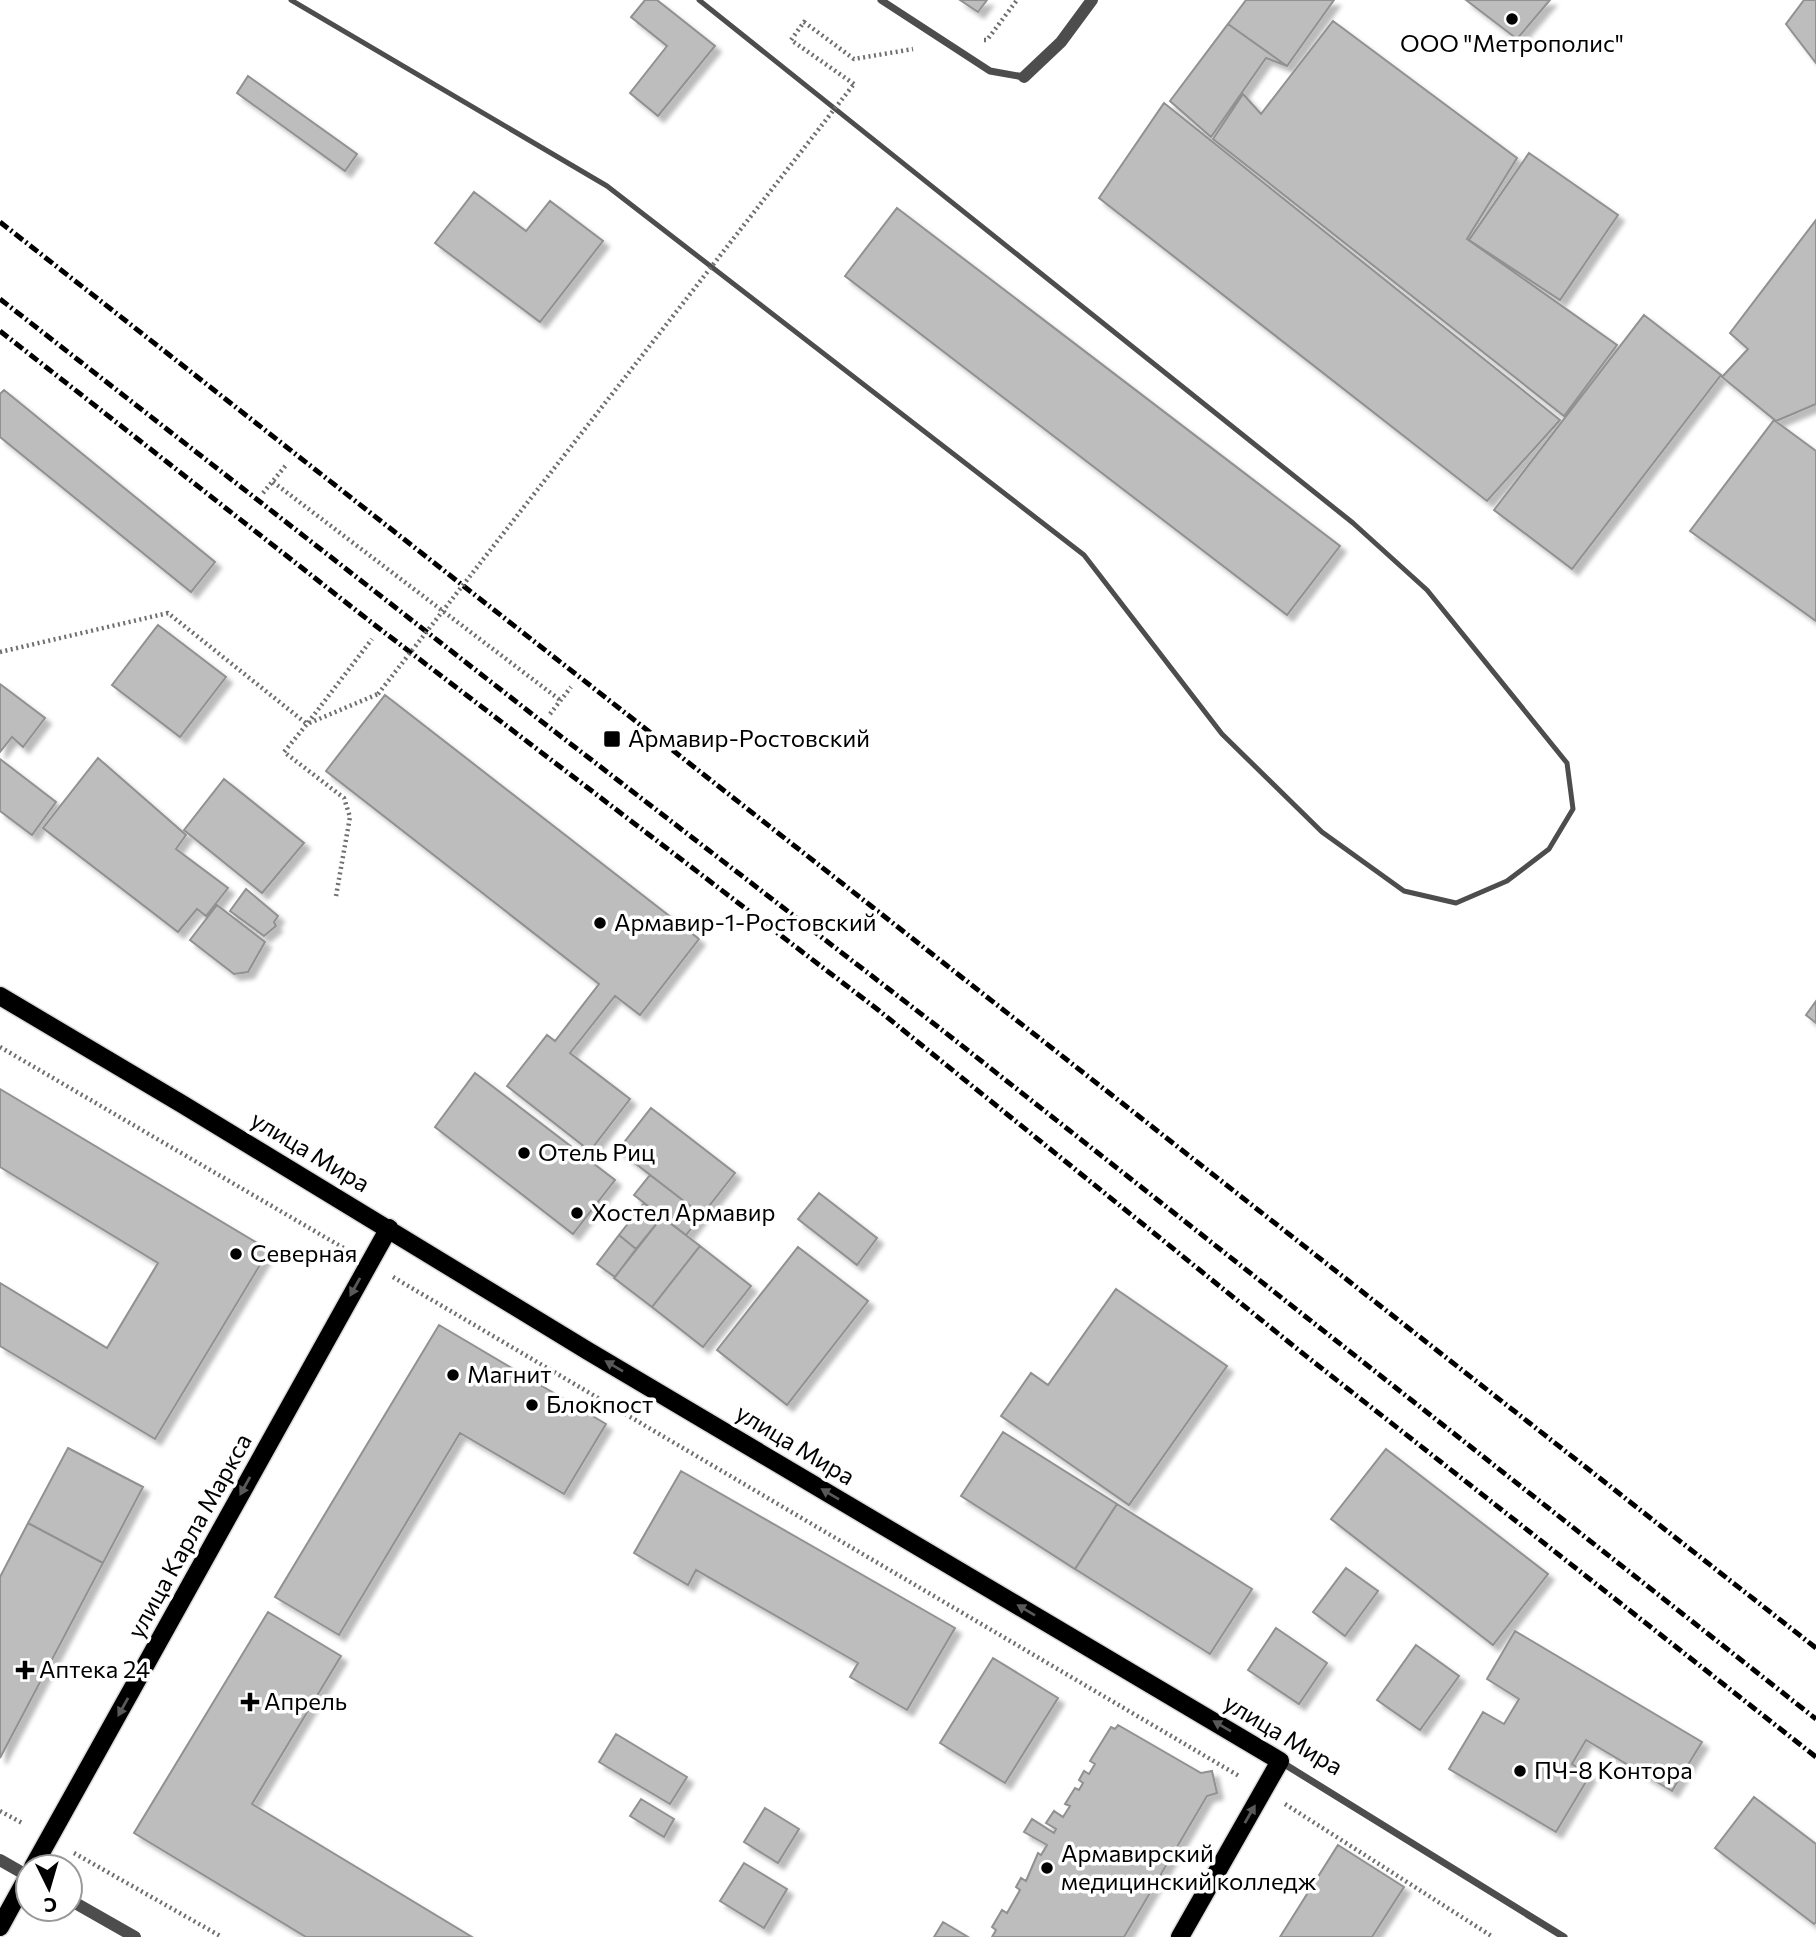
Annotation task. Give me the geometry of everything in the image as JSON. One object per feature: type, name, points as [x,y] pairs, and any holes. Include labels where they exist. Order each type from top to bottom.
[{"type":"main road","name":"улица Мира","points":[[0,996],[389,1228],[600,1358],[1280,1761]]},
{"type":"main road","name":"улица Карла Маркса","points":[[42,1853],[389,1228]]},
{"type":"main road","points":[[1180,1937],[1280,1761]]},
{"type":"main road","points":[[0,1927],[14,1902]]},
{"type":"street","points":[[881,0],[990,71],[1024,77],[1061,43],[1092,0]]},
{"type":"street","name":"улица Мира","points":[[1280,1761],[1564,1937]]},
{"type":"street","points":[[84,1908],[135,1937]]},
{"type":"lane","points":[[291,0],[607,186],[1084,555],[1222,734],[1322,832],[1404,891],[1456,903],[1507,881],[1549,849],[1573,809],[1567,763],[1427,590],[1353,523],[699,0]]},
{"type":"path","points":[[307,724],[378,694],[854,84],[791,40]]},
{"type":"path","points":[[263,493],[287,464]]},
{"type":"path","points":[[273,482],[560,700]]},
{"type":"path","points":[[0,652],[168,613],[307,724]]},
{"type":"path","points":[[337,896],[350,817],[348,806],[344,798],[284,752],[372,639]]},
{"type":"path","points":[[550,714],[571,687]]},
{"type":"path","points":[[0,1047],[1263,1790],[1493,1937]]},
{"type":"path","points":[[0,1811],[222,1937]]},
{"type":"building","points":[[645,0],[657,0],[715,46],[658,116],[630,93],[667,46],[631,17]]},
{"type":"building","points":[[960,0],[987,0],[978,12]]},
{"type":"building","points":[[1246,0],[1334,0],[1287,66],[1228,24]]},
{"type":"building","name":"ООО \"Метрополис\"","points":[[1466,0],[1550,0],[1517,39]]},
{"type":"building","points":[[1804,0],[1816,0],[1816,63],[1786,24]]},
{"type":"building","points":[[1333,21],[1517,158],[1467,239],[1617,345],[1564,416],[1213,139],[1243,94],[1261,114]]},
{"type":"building","points":[[1228,24],[1287,66],[1266,58],[1211,137],[1170,101]]},
{"type":"building","points":[[248,76],[357,154],[345,171],[237,93]]},
{"type":"building","points":[[1164,103],[1560,420],[1487,501],[1099,198]]},
{"type":"building","points":[[1529,153],[1618,215],[1560,300],[1469,240]]},
{"type":"building","points":[[474,192],[526,231],[550,201],[603,241],[540,322],[435,243]]},
{"type":"building","points":[[897,208],[1340,546],[1287,615],[845,276]]},
{"type":"building","points":[[1816,220],[1816,404],[1776,421],[1722,377],[1748,349],[1730,333]]},
{"type":"building","points":[[1644,315],[1721,375],[1572,569],[1494,510]]},
{"type":"building","points":[[4,390],[215,562],[191,592],[0,437],[0,394]]},
{"type":"building","points":[[1774,420],[1816,451],[1816,621],[1690,531]]},
{"type":"building","points":[[158,625],[226,677],[180,737],[112,685]]},
{"type":"building","points":[[0,684],[45,718],[23,747],[12,737],[0,752]]},
{"type":"building","name":"Армавир-1-Ростовский","points":[[385,695],[699,939],[640,1015],[615,996],[570,1053],[630,1099],[590,1151],[507,1086],[547,1035],[555,1041],[599,984],[326,771]]},
{"type":"building","points":[[98,758],[186,835],[176,849],[228,888],[206,916],[197,909],[178,932],[43,828]]},
{"type":"building","points":[[0,759],[56,802],[32,835],[0,811]]},
{"type":"building","points":[[224,779],[304,843],[262,893],[184,830]]},
{"type":"building","points":[[246,889],[278,916],[274,922],[276,926],[264,936],[230,911]]},
{"type":"building","points":[[217,905],[265,942],[248,972],[234,974],[190,940]]},
{"type":"building","points":[[1816,1001],[1816,1023],[1806,1015]]},
{"type":"building","name":"Отель Риц","points":[[475,1073],[615,1180],[573,1234],[435,1127]]},
{"type":"building","points":[[0,1089],[269,1250],[155,1439],[0,1346],[0,1283],[107,1348],[158,1263],[0,1167]]},
{"type":"building","points":[[651,1108],[735,1173],[702,1215],[618,1150]]},
{"type":"building","points":[[650,1175],[702,1215],[686,1235],[634,1195]]},
{"type":"building","points":[[819,1193],[877,1238],[857,1265],[798,1219]]},
{"type":"building","points":[[644,1203],[662,1217],[636,1249],[619,1235]]},
{"type":"building","points":[[662,1217],[700,1246],[652,1307],[614,1278]]},
{"type":"building","points":[[619,1235],[636,1249],[615,1277],[597,1264]]},
{"type":"building","points":[[700,1246],[751,1286],[703,1347],[652,1307]]},
{"type":"building","points":[[798,1247],[868,1301],[787,1405],[717,1350]]},
{"type":"building","points":[[1116,1289],[1227,1366],[1129,1505],[1001,1416],[1031,1373],[1048,1385]]},
{"type":"building","points":[[439,1325],[606,1424],[564,1494],[460,1433],[339,1635],[275,1597]]},
{"type":"building","points":[[1003,1432],[1117,1504],[1075,1569],[961,1496]]},
{"type":"building","points":[[68,1448],[143,1487],[103,1563],[28,1523]]},
{"type":"building","points":[[1386,1449],[1548,1574],[1493,1645],[1331,1519]]},
{"type":"building","points":[[681,1471],[955,1628],[907,1710],[850,1677],[858,1663],[696,1570],[688,1585],[634,1553]]},
{"type":"building","points":[[1117,1504],[1252,1589],[1210,1654],[1075,1569]]},
{"type":"building","points":[[28,1523],[103,1563],[0,1758],[0,1577]]},
{"type":"building","points":[[1346,1568],[1378,1591],[1345,1636],[1313,1612]]},
{"type":"building","points":[[268,1612],[341,1656],[252,1804],[472,1937],[306,1937],[134,1833]]},
{"type":"building","points":[[1276,1628],[1327,1663],[1299,1704],[1248,1670]]},
{"type":"building","points":[[1515,1631],[1702,1742],[1672,1791],[1586,1740],[1572,1764],[1590,1775],[1556,1832],[1449,1769],[1483,1712],[1504,1724],[1519,1699],[1487,1679]]},
{"type":"building","points":[[1416,1645],[1459,1676],[1420,1730],[1377,1700]]},
{"type":"building","points":[[993,1658],[1058,1698],[1005,1783],[940,1743]]},
{"type":"building","points":[[1118,1725],[1201,1773],[1212,1771],[1217,1793],[1207,1796],[1124,1937],[992,1937],[996,1930],[992,1927],[1002,1910],[1007,1913],[1020,1890],[1016,1887],[1021,1878],[1026,1881],[1038,1853],[1041,1855],[1047,1845],[1024,1832],[1032,1819],[1054,1833],[1056,1829],[1046,1823],[1054,1811],[1063,1817],[1070,1806],[1065,1804],[1075,1788],[1079,1790],[1083,1783],[1079,1780],[1084,1771],[1089,1774],[1095,1764],[1090,1761],[1111,1727],[1115,1729]]},
{"type":"building","points":[[616,1734],[687,1777],[670,1804],[599,1762]]},
{"type":"building","points":[[1754,1797],[1816,1844],[1814,1924],[1715,1848]]},
{"type":"building","points":[[641,1799],[674,1819],[664,1837],[630,1816]]},
{"type":"building","points":[[765,1808],[799,1829],[778,1863],[744,1842]]},
{"type":"building","points":[[1338,1845],[1404,1887],[1372,1937],[1280,1937]]},
{"type":"building","points":[[744,1863],[787,1889],[764,1928],[720,1901]]},
{"type":"building","points":[[943,1922],[968,1937],[934,1937]]},
{"type":"railway","points":[[0,222],[1816,1648]]},
{"type":"railway","points":[[0,299],[942,1030],[1816,1719]]},
{"type":"railway","points":[[0,331],[376,626],[877,1009],[1301,1352],[1816,1757]]},
{"type":"place","name":"ООО \"Метрополис\"","points":[[1512,19]]},
{"type":"place","name":"Армавир-Ростовский","points":[[612,739]]},
{"type":"place","name":"Армавир-1-Ростовский","points":[[600,923]]},
{"type":"place","name":"Отель Риц","points":[[524,1153]]},
{"type":"place","name":"Хостел Армавир","points":[[577,1213]]},
{"type":"place","name":"Северная","points":[[236,1254]]},
{"type":"place","name":"Магнит","points":[[453,1375]]},
{"type":"place","name":"Блокпост","points":[[532,1405]]},
{"type":"place","name":"Аптека 24","points":[[25,1670]]},
{"type":"place","name":"Апрель","points":[[250,1702]]},
{"type":"place","name":"ПЧ-8 Контора","points":[[1520,1771]]},
{"type":"place","name":"Армавирский медицинский колледж","points":[[1047,1868]]}]
